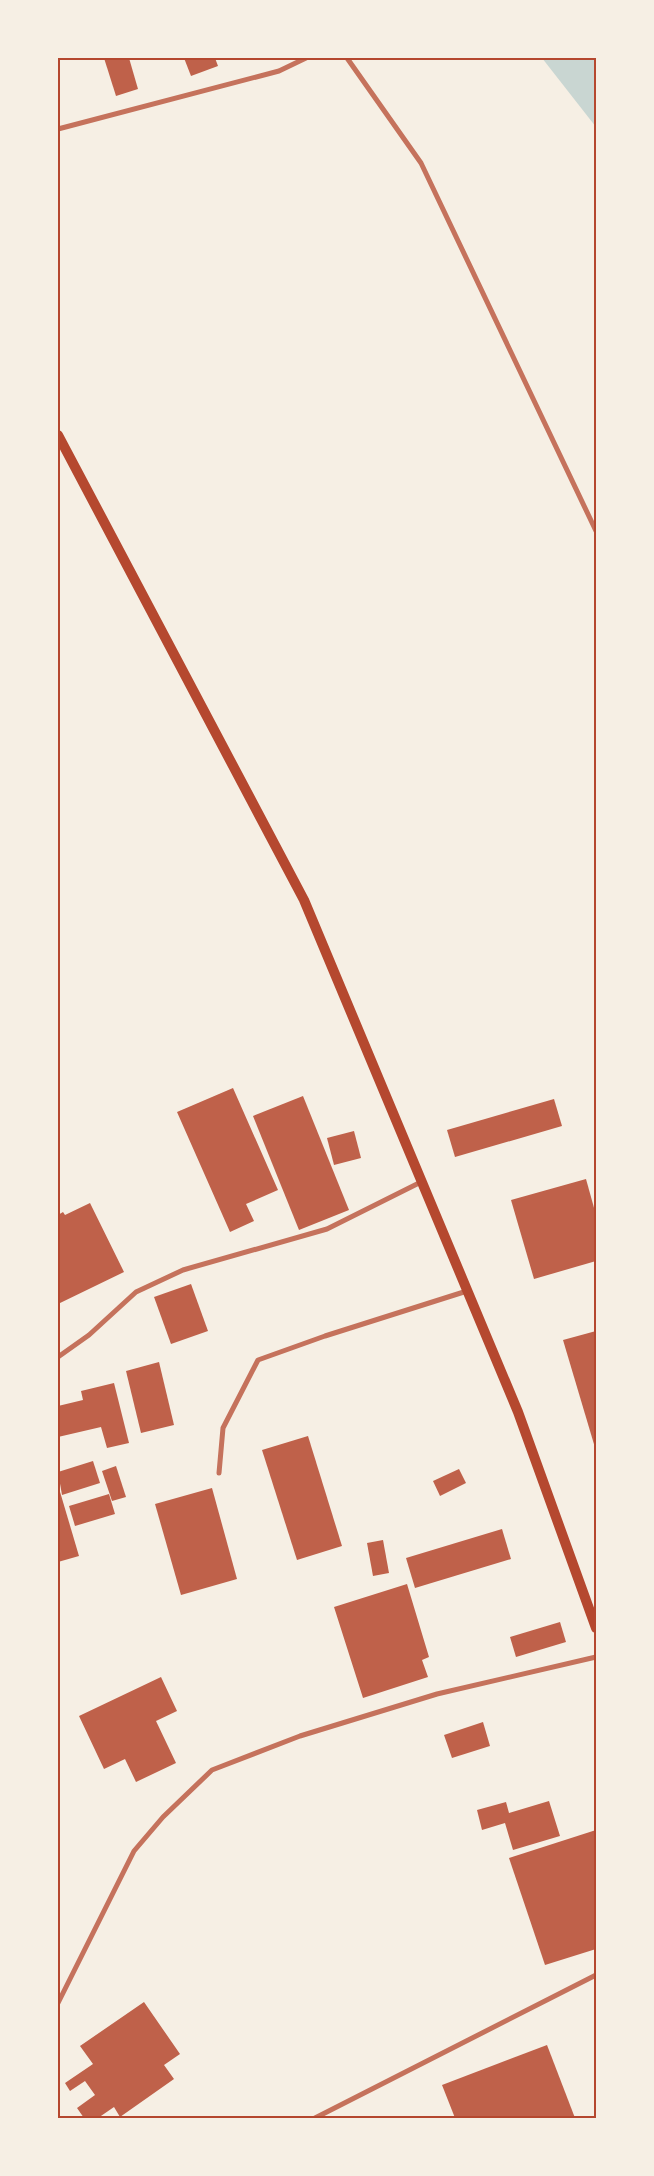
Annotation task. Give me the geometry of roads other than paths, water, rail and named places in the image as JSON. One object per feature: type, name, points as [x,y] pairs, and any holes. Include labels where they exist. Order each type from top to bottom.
[{"type":"main road","points":[[58,435],[304,900],[518,1412],[596,1628]]},
{"type":"street","points":[[58,129],[279,71],[306,58]]},
{"type":"street","points":[[347,58],[420,163],[596,531]]},
{"type":"street","points":[[58,1357],[89,1335],[136,1292],[183,1270],[327,1229],[422,1182]]},
{"type":"street","points":[[219,1473],[223,1428],[258,1360],[325,1336],[468,1291]]},
{"type":"street","points":[[58,2003],[134,1851],[163,1817],[212,1770],[300,1736],[437,1694],[596,1657]]},
{"type":"street","points":[[315,2118],[596,1975]]}]
